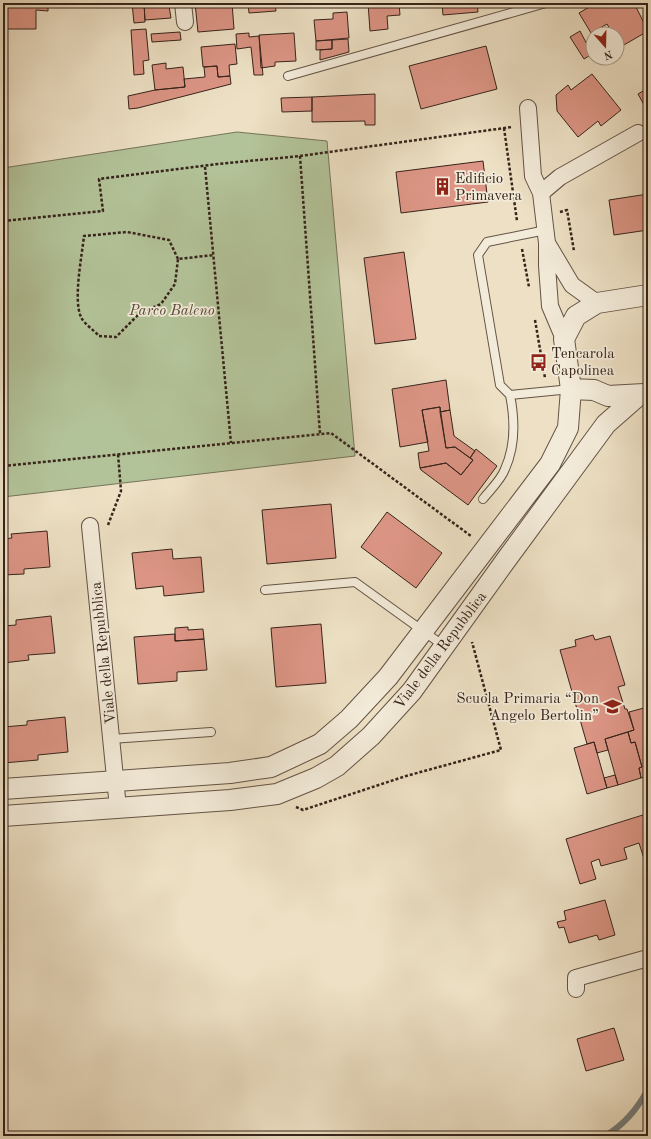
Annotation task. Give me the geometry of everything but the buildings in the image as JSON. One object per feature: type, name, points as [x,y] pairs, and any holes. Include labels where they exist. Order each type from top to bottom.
[{"type":"street","points":[[183,3],[185,22]]},
{"type":"street","points":[[528,108],[533,176],[541,193],[547,236],[547,266],[550,306],[564,340]]},
{"type":"street","points":[[541,193],[560,177],[638,133]]},
{"type":"street","points":[[547,236],[572,285],[597,303]]},
{"type":"street","points":[[564,340],[576,316],[597,303],[648,295]]},
{"type":"street","name":"Viale della Repubblica","points":[[3,788],[230,773],[271,767],[303,754],[320,744],[349,719],[388,677],[485,547],[550,464],[568,428],[571,389],[564,340]]},
{"type":"street","points":[[571,389],[594,390],[608,396],[644,394]]},
{"type":"street","name":"Viale della Repubblica","points":[[3,816],[230,800],[277,794],[316,778],[337,766],[371,736],[412,692],[606,424],[644,394]]},
{"type":"street","name":"Viale della Repubblica","points":[[90,526],[118,808]]},
{"type":"street","points":[[576,990],[576,978],[648,958]]},
{"type":"lane","points":[[288,76],[546,3]]},
{"type":"lane","points":[[483,499],[505,470],[513,443],[515,417],[510,395],[500,385],[478,255],[487,242],[547,236]]},
{"type":"lane","points":[[510,395],[571,389]]},
{"type":"lane","points":[[265,590],[355,582],[444,647]]},
{"type":"lane","points":[[111,740],[211,732]]},
{"type":"path","points":[[3,221],[103,211],[99,179],[205,167],[218,164],[300,156],[529,125]]},
{"type":"path","points":[[300,156],[320,434]]},
{"type":"path","points":[[205,167],[231,443]]},
{"type":"path","points":[[127,232],[169,240],[178,259],[175,284],[161,304],[140,313],[116,337],[99,336],[81,318],[78,298],[84,236],[127,232]]},
{"type":"path","points":[[178,259],[214,255]]},
{"type":"path","points":[[3,466],[331,433],[485,547]]},
{"type":"path","points":[[90,526],[107,528],[121,491],[118,454]]},
{"type":"path","points":[[277,794],[303,810],[406,776],[501,750],[471,639]]},
{"type":"green space","name":"Parco Baleno","points":[[237,132],[327,141],[355,456],[3,497],[3,168]]},
{"type":"waterway","points":[[605,1136],[612,1132],[630,1116],[648,1089]]},
{"type":"place","name":"Edificio Primavera","points":[[442,187]]},
{"type":"place","name":"Tencarola Capolinea","points":[[538,362]]},
{"type":"place","name":"Scuola Primaria “Don Angelo Bertolin”","points":[[612,707]]}]
